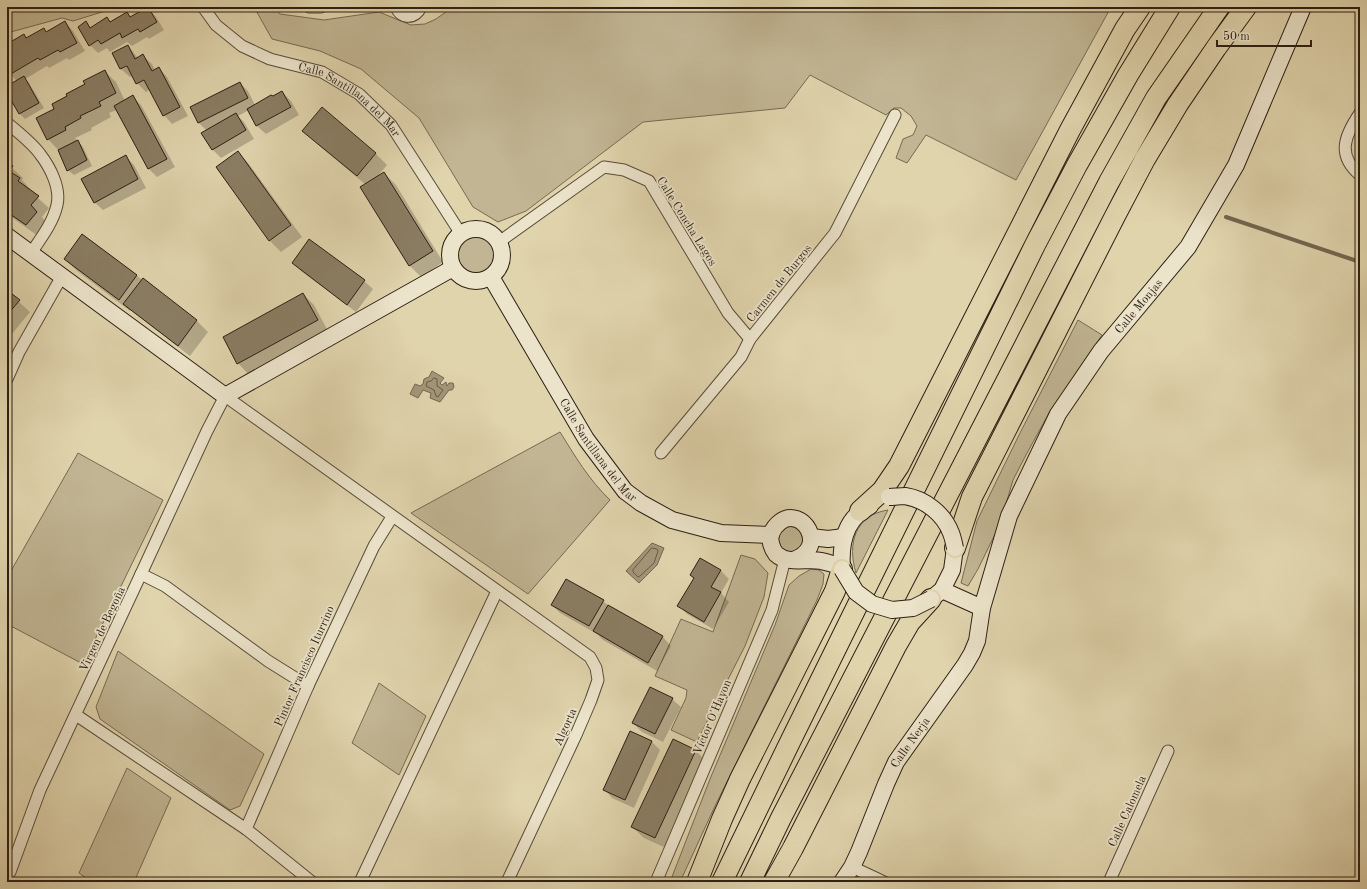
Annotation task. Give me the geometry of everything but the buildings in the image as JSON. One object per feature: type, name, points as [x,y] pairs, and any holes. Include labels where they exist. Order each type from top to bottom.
[{"type":"highway","points":[[860,511],[882,491],[899,466],[1070,130],[1125,30],[1140,7]]},
{"type":"highway","points":[[722,882],[1035,244],[1077,165],[1128,75],[1170,7]]},
{"type":"highway","points":[[750,882],[781,818],[1110,182],[1156,98],[1219,7]]},
{"type":"highway","points":[[955,548],[972,497],[1145,159],[1178,104],[1246,7]]},
{"type":"highway","points":[[697,882],[722,819],[740,779],[835,591],[842,568]]},
{"type":"highway","points":[[774,882],[793,848],[896,646],[910,622],[936,595]]},
{"type":"street","name":"Calle Santillana del Mar","points":[[203,7],[216,25],[242,46],[270,59],[322,72],[359,94],[391,125],[460,234]]},
{"type":"street","points":[[309,7],[321,7]]},
{"type":"street","points":[[396,7],[399,13],[403,16],[409,17],[417,13],[421,7]]},
{"type":"street","name":"Calle Monjas","points":[[982,608],[1009,516],[1058,414],[1101,351],[1188,247],[1236,165],[1303,7]]},
{"type":"street","points":[[1360,113],[1353,123],[1345,143],[1346,156],[1351,167],[1360,174]]},
{"type":"street","name":"Carmen de Burgos","points":[[660,453],[741,357],[750,339],[835,233],[895,115]]},
{"type":"street","points":[[7,123],[40,154],[58,189],[58,203],[54,216],[43,236],[31,253]]},
{"type":"street","name":"Calle Concha Lagos","points":[[499,242],[604,167],[624,170],[650,181],[728,313],[750,339]]},
{"type":"street","points":[[474,229],[488,232],[499,242],[503,254],[500,267],[491,277],[477,281],[470,280],[464,278],[453,268],[450,256],[453,244],[460,234],[474,229]]},
{"type":"street","points":[[7,236],[225,396],[453,268]]},
{"type":"street","points":[[7,378],[19,352],[62,276]]},
{"type":"street","name":"Calle Santillana del Mar","points":[[491,277],[586,439],[625,491],[641,504],[672,520],[721,533],[771,535]]},
{"type":"street","name":"Algorta","points":[[225,396],[392,517],[416,532],[590,657],[596,668],[598,680],[578,731],[507,882]]},
{"type":"street","name":"Virgen de Begoña","points":[[7,870],[10,872],[40,790],[76,716],[207,431],[225,396]]},
{"type":"street","points":[[905,496],[920,500],[933,508],[944,519],[951,533],[955,548],[952,570],[936,595],[913,608],[892,610],[872,604],[856,592],[842,568],[844,537],[850,523],[860,511],[889,497],[905,496]]},
{"type":"street","name":"Pintor Francisco Iturrino","points":[[246,830],[308,686],[374,546],[392,517]]},
{"type":"street","points":[[789,559],[801,557],[807,552],[811,545],[812,537],[808,528],[801,521],[792,518],[783,520],[775,526],[771,535],[771,545],[776,554],[789,559],[820,560],[842,568]]},
{"type":"street","points":[[812,537],[828,539],[844,537]]},
{"type":"street","name":"Víctor O'Hayon","points":[[656,882],[772,610],[789,559]]},
{"type":"street","points":[[142,574],[165,586],[268,661],[308,686]]},
{"type":"street","points":[[360,882],[497,591]]},
{"type":"street","points":[[936,595],[982,608]]},
{"type":"street","name":"Calle Nerja","points":[[842,882],[852,867],[896,762],[962,670],[972,653],[976,641],[982,608]]},
{"type":"street","points":[[76,716],[246,830],[312,882]]},
{"type":"street","name":"Calle Calomela","points":[[1109,882],[1168,751]]},
{"type":"street","points":[[852,867],[884,882]]},
{"type":"shaded area","points":[[7,7],[118,7],[73,21],[62,18],[7,33]]},
{"type":"shaded area","points":[[254,7],[273,7],[280,14],[324,20],[379,12],[411,25],[425,24],[436,19],[453,7],[1111,7],[1016,180],[926,135],[907,163],[896,158],[903,139],[913,135],[917,126],[911,116],[901,108],[894,108],[886,115],[810,75],[785,108],[643,122],[526,211],[498,222],[473,207],[419,118],[361,69],[320,51],[272,39]]},
{"type":"shaded area","points":[[478,235],[489,238],[495,244],[498,255],[495,266],[489,272],[478,275],[467,272],[461,266],[458,255],[461,244],[467,238]]},
{"type":"shaded area","points":[[1078,320],[1102,335],[1049,413],[1027,453],[1013,480],[1000,524],[978,569],[968,586],[961,583],[977,521]]},
{"type":"shaded area","points":[[560,432],[589,476],[610,500],[528,594],[411,513]]},
{"type":"shaded area","points":[[78,453],[163,500],[83,664],[7,624],[7,578]]},
{"type":"shaded area","points":[[888,510],[856,573],[853,562],[853,542],[856,532],[861,524],[868,518],[877,513]]},
{"type":"shaded area","points":[[786,526],[796,527],[805,537],[801,552],[783,553],[776,537]]},
{"type":"shaded area","points":[[741,555],[755,559],[768,573],[764,597],[745,646],[697,742],[671,730],[686,698],[687,690],[655,676],[681,619],[713,632]]},
{"type":"shaded area","points":[[811,569],[819,570],[824,574],[823,584],[817,600],[715,806],[680,882],[670,882],[710,779],[775,625],[789,585],[799,576]]},
{"type":"shaded area","points":[[118,651],[264,754],[240,806],[230,810],[100,719],[96,707]]},
{"type":"shaded area","points":[[379,683],[426,716],[399,775],[352,743]]},
{"type":"shaded area","points":[[127,768],[171,798],[134,882],[92,882],[79,873]]},
{"type":"water","points":[[432,371],[444,378],[440,383],[442,385],[446,382],[447,386],[449,383],[453,383],[454,387],[452,390],[449,390],[440,402],[430,398],[431,393],[423,390],[418,398],[410,394],[415,384],[420,386],[423,384],[424,379],[429,377]]},
{"type":"water","points":[[652,543],[664,548],[657,565],[639,583],[626,571]]},
{"type":"waterway","points":[[1226,217],[1360,262]]}]
